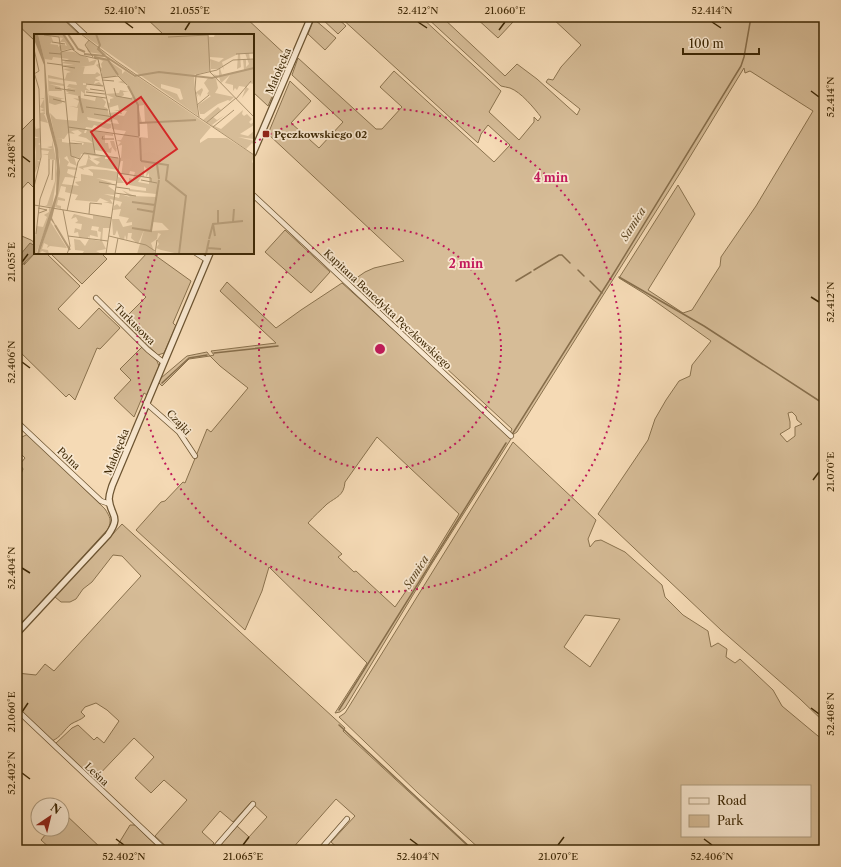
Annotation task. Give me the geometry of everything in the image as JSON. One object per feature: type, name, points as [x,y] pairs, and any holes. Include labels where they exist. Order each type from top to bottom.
[{"type":"street","points":[[66,17],[84,34]]},
{"type":"street","name":"Małołęcka","points":[[254,151],[311,17]]},
{"type":"street","name":"Kapitana Benedykta Pęczkowskiego","points":[[254,196],[511,436]]},
{"type":"street","points":[[197,254],[206,260]]},
{"type":"street","name":"Małołęcka","points":[[17,633],[110,532],[115,517],[110,504],[109,496],[112,486],[209,254]]},
{"type":"street","name":"Turkusowa","points":[[96,298],[148,350],[163,362]]},
{"type":"street","name":"Czajki","points":[[146,402],[179,432],[195,456]]},
{"type":"street","name":"Polna","points":[[17,422],[101,501],[110,504]]},
{"type":"street","name":"Leśna","points":[[17,710],[165,850]]},
{"type":"street","points":[[213,850],[253,804]]},
{"type":"street","points":[[320,850],[347,819]]},
{"type":"green space","points":[[17,17],[61,17],[79,34],[34,34],[34,40],[17,24]]},
{"type":"green space","points":[[145,17],[245,17],[289,58],[268,106],[254,93],[254,34],[163,34]]},
{"type":"green space","points":[[320,17],[336,17],[346,26],[338,34]]},
{"type":"green space","points":[[340,17],[385,17],[388,20],[391,17],[421,17],[501,91],[489,112],[519,140],[534,122],[534,117],[538,121],[541,117],[523,97],[510,88],[501,86],[426,17],[442,17],[505,76],[517,64],[537,79],[577,115],[580,109],[546,82],[548,79],[553,80],[561,67],[581,45],[551,17],[824,17],[824,722],[721,630],[598,514],[648,440],[655,419],[666,400],[679,381],[690,376],[692,365],[711,341],[645,294],[619,278],[678,185],[695,214],[648,290],[683,313],[692,310],[720,266],[721,257],[756,206],[813,111],[750,71],[745,73],[744,68],[682,170],[517,432],[514,434],[510,433],[512,429],[352,281],[374,268],[404,261],[268,134],[290,81],[311,101],[291,123],[319,148],[343,122],[292,75],[298,58],[376,129],[382,129],[402,107],[380,87],[394,71],[494,162],[510,145],[488,125],[481,134],[478,143]],"holes":[[[792,412],[796,416],[797,420],[802,424],[795,427],[795,436],[787,442],[780,434],[790,428],[788,413]]]},
{"type":"green space","points":[[475,17],[508,17],[513,22],[498,38]]},
{"type":"green space","points":[[314,19],[336,38],[325,50],[308,34]]},
{"type":"green space","points":[[34,118],[34,188],[28,182],[17,194],[17,129],[19,127],[22,130]]},
{"type":"green space","points":[[285,230],[330,272],[311,293],[265,252]]},
{"type":"green space","points":[[17,234],[34,242],[24,265],[34,254],[47,254],[80,286],[58,309],[79,329],[99,308],[120,328],[100,349],[97,348],[75,400],[69,394],[66,397],[17,349]]},
{"type":"green space","points":[[51,254],[102,254],[107,259],[82,284]]},
{"type":"green space","points":[[146,254],[153,254],[191,281],[173,323],[176,326],[164,353],[158,355],[122,321],[146,297],[125,277]]},
{"type":"green space","points":[[227,282],[276,328],[342,283],[437,369],[511,439],[431,565],[345,708],[340,712],[335,713],[367,663],[269,567],[262,591],[245,630],[136,530],[161,502],[165,501],[183,482],[185,483],[207,429],[211,432],[248,388],[220,366],[210,356],[214,355],[211,351],[276,343],[220,291]],"holes":[[[377,437],[459,514],[429,563],[426,562],[395,607],[356,571],[354,572],[338,557],[342,554],[308,523],[327,504],[341,493],[345,482]]]},
{"type":"green space","points":[[142,347],[157,361],[159,366],[147,395],[144,393],[134,417],[114,398],[131,380],[120,369]]},
{"type":"green space","points":[[207,352],[210,356],[189,359],[162,386],[158,382],[187,356]]},
{"type":"green space","points":[[28,434],[105,509],[110,521],[108,529],[17,628],[17,475],[21,474],[23,469],[20,464],[25,458],[17,450],[17,442]]},
{"type":"green space","points":[[513,442],[596,520],[588,539],[590,547],[595,541],[601,540],[625,552],[662,585],[665,597],[683,615],[708,631],[711,647],[718,643],[727,649],[726,657],[735,663],[740,659],[773,690],[782,706],[824,741],[824,850],[481,850],[418,793],[339,717],[345,713]],"holes":[[[585,615],[620,619],[590,667],[564,647]]]},
{"type":"green space","points":[[122,524],[345,728],[343,731],[472,850],[340,850],[331,842],[355,816],[336,799],[291,850],[216,850],[237,826],[249,837],[267,817],[251,802],[233,822],[220,811],[202,832],[214,843],[208,850],[170,850],[155,836],[187,800],[164,780],[151,793],[135,778],[154,757],[134,738],[94,780],[55,744],[72,728],[78,725],[94,740],[97,737],[104,743],[119,721],[107,710],[96,703],[85,707],[81,712],[85,716],[71,724],[52,741],[17,708],[17,673],[36,675],[45,664],[54,671],[141,576],[122,556],[113,555],[92,582],[83,589],[76,599],[70,602],[61,602],[55,597]]},
{"type":"green space","points":[[70,819],[103,850],[52,850],[41,840],[43,837],[70,837]]},
{"type":"green space","points":[[130,825],[135,825],[161,850],[118,850],[119,843]]},
{"type":"shaded area","points":[[30,243],[34,245],[34,254],[22,265],[18,260],[20,255]]},
{"type":"waterway","name":"Samica","points":[[513,433],[614,273],[741,66],[751,17]]},
{"type":"waterway","points":[[534,270],[559,255],[562,255],[570,263]]},
{"type":"waterway","points":[[578,270],[584,276]]},
{"type":"waterway","points":[[516,281],[531,272]]},
{"type":"waterway","points":[[619,277],[704,326],[824,404]]},
{"type":"waterway","points":[[590,281],[602,293]]},
{"type":"waterway","points":[[214,353],[278,346]]},
{"type":"waterway","points":[[162,383],[189,358],[207,355]]},
{"type":"waterway","name":"Samica","points":[[339,710],[506,443]]},
{"type":"waterway","name":"Samica","points":[[339,725],[473,850]]},
{"type":"place","name":"Pęczkowskiego 02","points":[[266,134]]}]
